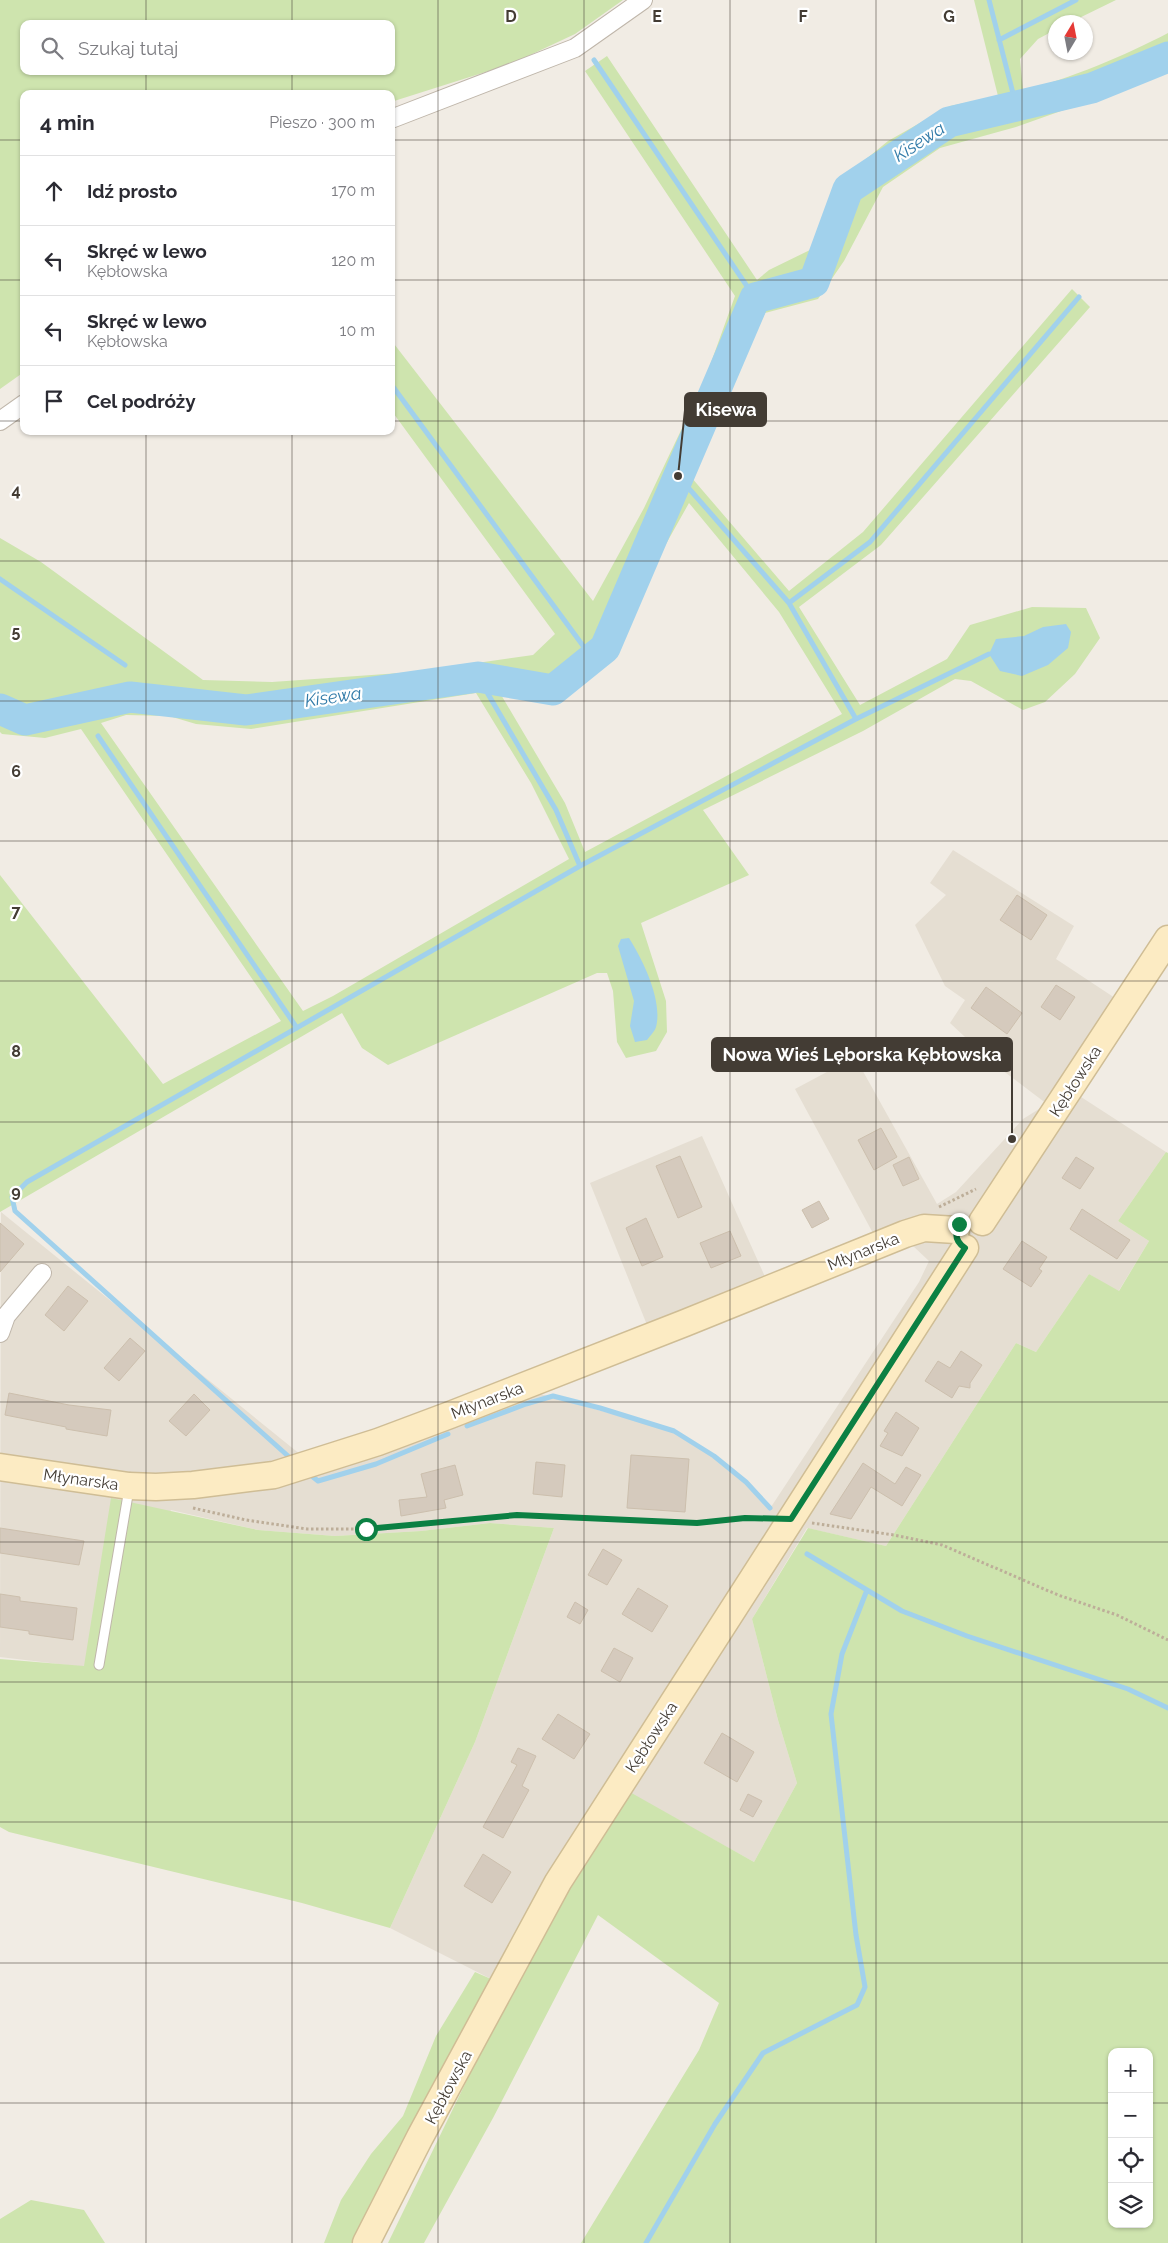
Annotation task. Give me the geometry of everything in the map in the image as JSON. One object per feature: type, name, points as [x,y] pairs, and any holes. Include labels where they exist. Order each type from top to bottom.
[{"type":"street","points":[[395,117],[575,48],[643,0]]},
{"type":"street","points":[[0,421],[20,407]]},
{"type":"street","name":"Kębłowska","points":[[366,2243],[420,2137],[558,1882],[791,1519],[960,1239],[977,1248],[982,1245],[986,1233],[982,1222],[1168,939]]},
{"type":"street","name":"Młynarska","points":[[0,1467],[129,1486],[193,1485],[274,1475],[378,1442],[441,1418],[686,1323],[904,1234],[924,1228],[960,1239]]},
{"type":"street","points":[[0,1333],[6,1316],[42,1273]]},
{"type":"lane","points":[[99,1665],[129,1486]]},
{"type":"path","points":[[187,1506],[246,1520],[307,1530],[366,1529],[517,1515],[697,1523],[745,1518],[791,1519],[894,1535],[942,1545],[1058,1595],[1117,1615],[1168,1640]]},
{"type":"shaded area","points":[[953,850],[1074,926],[1056,959],[1115,998],[1061,1084],[1166,1152],[1118,1221],[1149,1241],[1118,1292],[1089,1274],[1036,1352],[1016,1343],[886,1546],[807,1528],[752,1619],[778,1720],[797,1783],[754,1862],[628,1792],[511,1989],[390,1928],[475,1742],[554,1528],[490,1523],[421,1531],[335,1536],[258,1530],[171,1510],[84,1667],[0,1657],[1,1212],[301,1455],[505,1381],[533,1392],[674,1431],[714,1456],[747,1483],[771,1507],[919,1282],[929,1261],[912,1245],[874,1235],[795,1089],[855,1057],[937,1204],[956,1192],[1023,1119],[1047,1104],[994,1064],[950,1023],[965,1000],[945,986],[915,925],[946,895],[930,883]]},
{"type":"shaded area","points":[[702,1136],[766,1279],[647,1325],[590,1183]]},
{"type":"green space","points":[[0,0],[623,0],[575,34],[511,64],[395,101],[395,90],[20,90],[20,375],[0,389]]},
{"type":"green space","points":[[974,0],[1116,0],[1085,15],[1048,15],[1048,34],[1038,39],[1020,59],[1023,90],[1059,80],[1097,66],[1168,33],[1168,73],[1016,127],[940,148],[883,187],[844,261],[818,299],[765,313],[691,477],[789,591],[863,532],[1072,289],[1090,307],[881,545],[799,607],[860,705],[947,659],[970,625],[1032,607],[1086,608],[1100,638],[1075,674],[1045,702],[1023,710],[971,681],[955,679],[863,731],[703,810],[749,875],[641,923],[666,1001],[667,1032],[656,1051],[626,1058],[617,1042],[613,991],[607,973],[597,973],[388,1065],[362,1048],[342,1013],[0,1212],[0,875],[163,1084],[281,1021],[81,729],[45,738],[2,734],[0,732],[0,538],[41,562],[203,680],[272,682],[414,672],[533,655],[555,634],[395,415],[395,345],[593,601],[644,508],[704,382],[735,296],[585,71],[607,56],[757,280],[769,270],[812,249],[837,183],[888,141],[950,106],[998,96]],"holes":[[[689,503],[779,612],[842,714],[585,852],[565,803],[500,693],[547,696],[578,687],[617,648],[630,608]],[[476,693],[531,783],[569,859],[333,996],[303,1011],[101,723],[126,715],[169,716],[196,724],[251,729]]]},
{"type":"green space","points":[[1166,1152],[1168,1153],[1168,2243],[581,2243],[699,2050],[719,2003],[598,1915],[493,2118],[424,2243],[388,2243],[511,1989],[569,1880],[628,1791],[754,1862],[797,1783],[778,1720],[752,1619],[808,1528],[886,1546],[1016,1343],[1036,1352],[1089,1274],[1119,1291],[1149,1241],[1118,1221]]},
{"type":"green space","points":[[111,1498],[258,1530],[335,1536],[421,1531],[490,1523],[554,1528],[475,1742],[390,1928],[302,1903],[9,1832],[0,1827],[0,1659],[84,1666]]},
{"type":"green space","points":[[475,1972],[491,1979],[352,2243],[324,2243],[341,2200],[371,2154],[403,2116],[436,2036]]},
{"type":"green space","points":[[31,2200],[84,2210],[105,2243],[0,2243],[0,2219]]},
{"type":"water","points":[[1066,624],[1071,632],[1068,648],[1048,665],[1022,676],[1000,671],[989,654],[996,639],[1024,636],[1043,627]]},
{"type":"water","points":[[629,938],[646,969],[657,1005],[654,1032],[647,1040],[635,1042],[630,1026],[634,1001],[618,946],[621,939]]},
{"type":"building","points":[[1017,895],[1047,915],[1031,940],[1000,920]]},
{"type":"building","points":[[1056,985],[1075,997],[1060,1020],[1041,1007]]},
{"type":"building","points":[[986,987],[1022,1013],[1007,1034],[971,1008]]},
{"type":"building","points":[[881,1128],[897,1157],[874,1170],[858,1140]]},
{"type":"building","points":[[680,1156],[702,1207],[678,1218],[656,1166]]},
{"type":"building","points":[[909,1157],[919,1179],[903,1186],[893,1165]]},
{"type":"building","points":[[1076,1157],[1094,1168],[1080,1189],[1062,1178]]},
{"type":"building","points":[[819,1201],[829,1219],[812,1228],[802,1210]]},
{"type":"building","points":[[1082,1209],[1130,1240],[1117,1259],[1070,1229]]},
{"type":"building","points":[[646,1218],[663,1257],[642,1266],[626,1228]]},
{"type":"building","points":[[0,1223],[24,1244],[0,1272]]},
{"type":"building","points":[[730,1231],[741,1256],[711,1268],[700,1243]]},
{"type":"building","points":[[1022,1241],[1047,1257],[1039,1269],[1042,1271],[1031,1287],[1003,1269]]},
{"type":"building","points":[[68,1286],[88,1301],[64,1331],[45,1315]]},
{"type":"building","points":[[130,1338],[145,1351],[119,1381],[104,1368]]},
{"type":"building","points":[[961,1351],[982,1365],[970,1383],[970,1388],[959,1386],[952,1398],[925,1381],[938,1361],[950,1368]]},
{"type":"building","points":[[9,1393],[69,1405],[111,1410],[107,1436],[5,1415]]},
{"type":"building","points":[[194,1394],[210,1410],[186,1436],[169,1421]]},
{"type":"building","points":[[896,1412],[919,1428],[902,1456],[880,1446],[888,1433],[884,1431]]},
{"type":"building","points":[[631,1455],[689,1459],[685,1512],[627,1508]]},
{"type":"building","points":[[536,1462],[565,1465],[562,1497],[533,1494]]},
{"type":"building","points":[[863,1463],[895,1484],[906,1467],[921,1475],[902,1506],[871,1487],[851,1519],[830,1514]]},
{"type":"building","points":[[455,1465],[463,1495],[444,1500],[446,1508],[401,1516],[399,1500],[427,1497],[421,1474]]},
{"type":"building","points":[[0,1528],[84,1541],[79,1565],[0,1553]]},
{"type":"building","points":[[603,1549],[622,1560],[607,1585],[588,1575]]},
{"type":"building","points":[[638,1588],[668,1606],[652,1632],[622,1614]]},
{"type":"building","points":[[0,1594],[20,1597],[20,1601],[77,1608],[73,1640],[29,1634],[29,1631],[0,1627]]},
{"type":"building","points":[[575,1602],[588,1610],[580,1624],[567,1617]]},
{"type":"building","points":[[614,1648],[633,1658],[620,1682],[601,1671]]},
{"type":"building","points":[[558,1714],[590,1734],[574,1759],[542,1739]]},
{"type":"building","points":[[722,1733],[754,1752],[737,1782],[704,1763]]},
{"type":"building","points":[[518,1748],[536,1756],[522,1786],[529,1790],[503,1838],[483,1827],[517,1765],[511,1762]]},
{"type":"building","points":[[748,1794],[762,1801],[753,1817],[740,1810]]},
{"type":"building","points":[[483,1854],[511,1872],[492,1903],[464,1886]]},
{"type":"waterway","points":[[989,0],[1016,105]]},
{"type":"waterway","points":[[999,40],[1076,0]]},
{"type":"waterway","name":"Kisewa","points":[[0,709],[25,720],[130,697],[246,710],[478,677],[553,690],[605,648],[755,298],[814,282],[848,189],[949,122],[1092,88],[1168,57]]},
{"type":"waterway","points":[[594,60],[755,298]]},
{"type":"waterway","points":[[789,603],[870,542],[1079,297]]},
{"type":"waterway","points":[[395,389],[592,658]]},
{"type":"waterway","points":[[678,476],[789,603],[856,719]]},
{"type":"waterway","points":[[0,579],[125,665]]},
{"type":"waterway","points":[[288,1456],[15,1211],[12,1197],[27,1182],[580,866],[856,719],[989,654]]},
{"type":"waterway","points":[[478,677],[556,810],[580,866]]},
{"type":"waterway","points":[[98,736],[297,1028]]},
{"type":"waterway","points":[[467,1426],[553,1396],[600,1408],[674,1431],[714,1456],[746,1482],[770,1508]]},
{"type":"waterway","points":[[313,1477],[318,1481],[376,1464],[448,1434]]},
{"type":"waterway","points":[[807,1554],[902,1611],[967,1636],[1128,1689],[1168,1708]]},
{"type":"waterway","points":[[646,2243],[715,2124],[763,2053],[857,2005],[865,1987],[856,1935],[831,1714],[842,1654],[867,1590]]},
{"type":"place","name":"Kisewa","points":[[678,476]]},
{"type":"place","name":"Nowa Wieś Lęborska Kębłowska","points":[[1012,1139]]},
{"type":"route","points":[[366,1529],[517,1515],[697,1523],[745,1518],[791,1519],[965,1248],[957,1240],[956,1230],[959,1224]]}]
